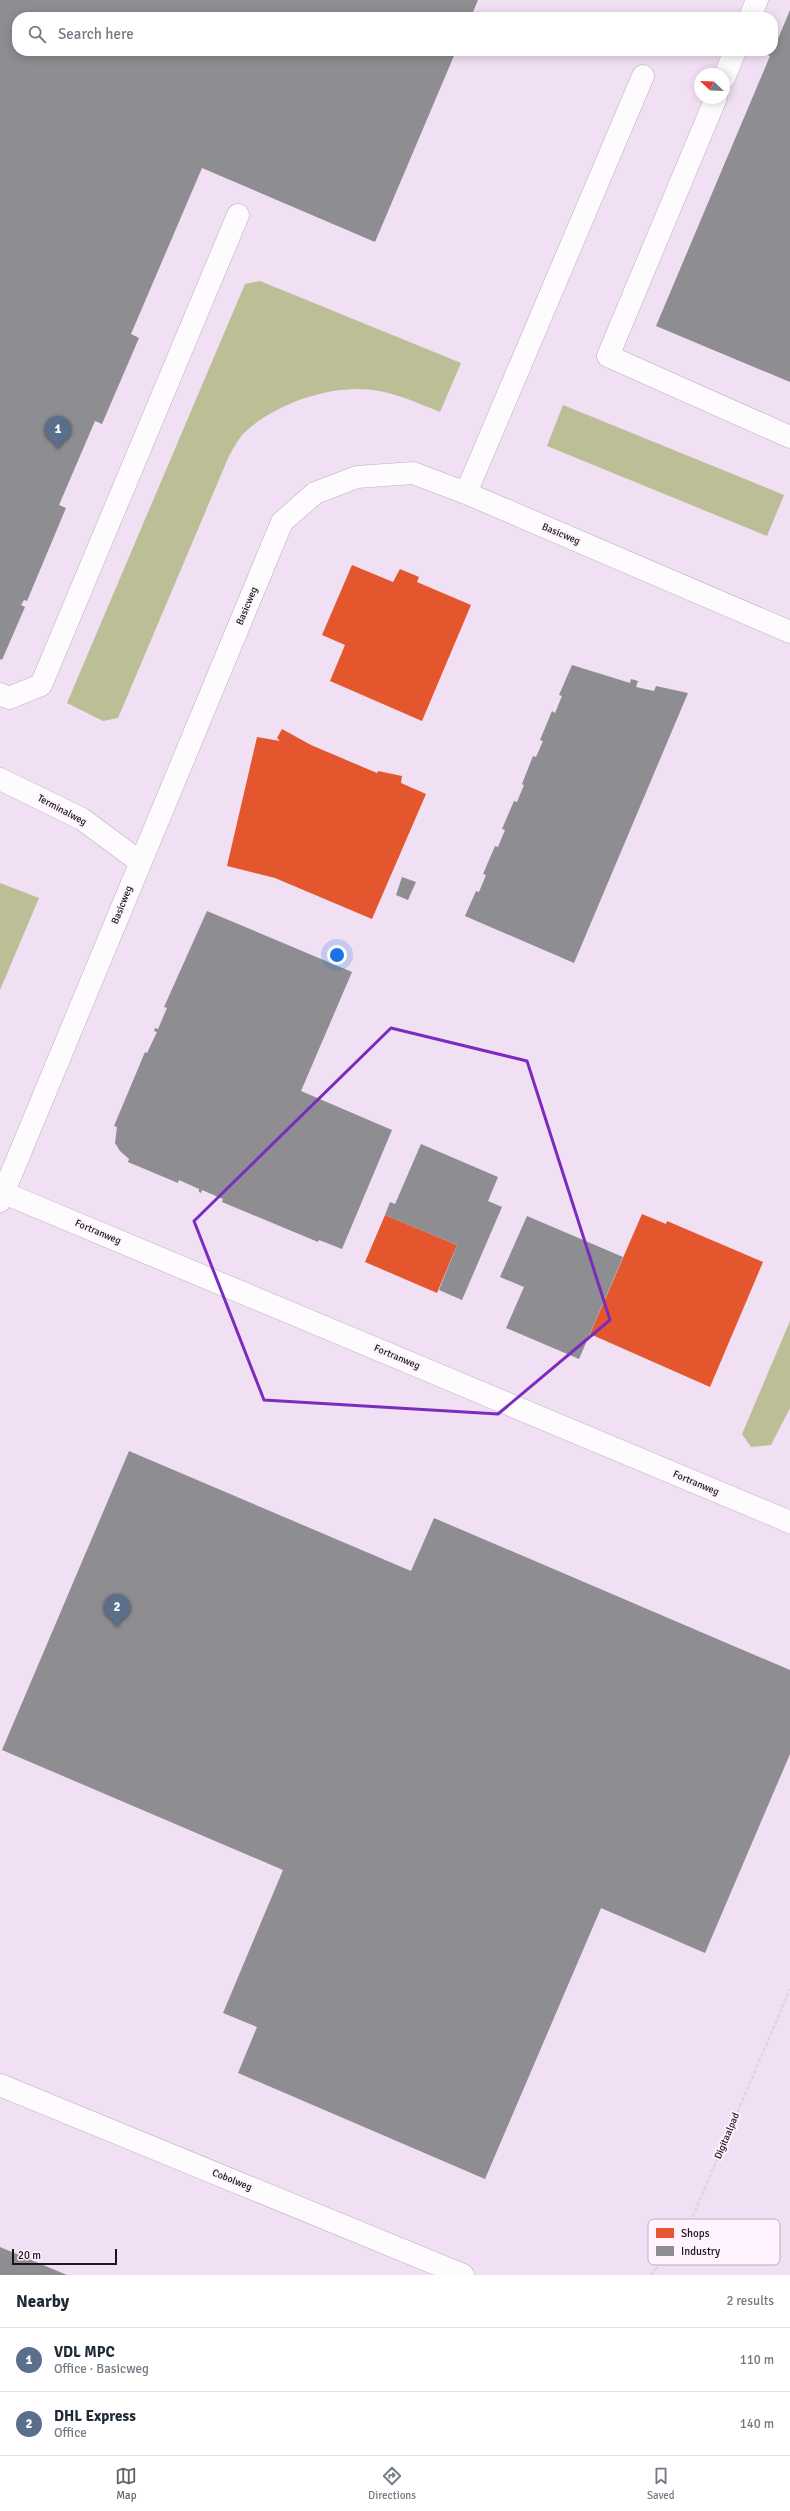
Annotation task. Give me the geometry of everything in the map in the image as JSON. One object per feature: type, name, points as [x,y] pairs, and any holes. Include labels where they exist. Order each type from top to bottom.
[{"type":"street","points":[[752,12],[757,0]]},
{"type":"street","points":[[728,68],[734,56]]},
{"type":"street","points":[[466,493],[643,76]]},
{"type":"street","points":[[713,104],[608,356],[790,437]]},
{"type":"street","points":[[0,694],[9,698],[41,685],[238,215]]},
{"type":"street","name":"Basicweg","points":[[2,1197],[282,522],[315,493],[357,477],[413,473],[466,493],[790,632]]},
{"type":"street","name":"Terminalweg","points":[[0,779],[82,818],[140,862]]},
{"type":"street","name":"Fortranweg","points":[[2,1197],[790,1522]]},
{"type":"street","name":"Cobolweg","points":[[0,2085],[463,2275]]},
{"type":"path","name":"Digitaalpad","points":[[692,2219],[790,1989]]},
{"type":"path","name":"Digitaalpad","points":[[651,2275],[659,2265]]},
{"type":"highlighted area","points":[[391,1028],[527,1061],[610,1320],[498,1414],[264,1400],[194,1221]]},
{"type":"shaded area","points":[[0,0],[790,0],[790,2275],[0,2275]]},
{"type":"shaded area","points":[[260,281],[461,363],[440,412],[382,391],[357,389],[339,390],[304,398],[287,405],[271,413],[244,433],[229,456],[118,718],[103,721],[67,703],[245,284]]},
{"type":"shaded area","points":[[563,405],[784,495],[767,536],[547,446]]},
{"type":"shaded area","points":[[0,883],[39,898],[0,990]]},
{"type":"shaded area","points":[[790,1321],[790,1408],[771,1445],[751,1447],[742,1434]]},
{"type":"building: Shops","points":[[352,565],[393,582],[400,569],[419,577],[417,582],[471,605],[422,721],[330,681],[345,645],[322,635]]},
{"type":"building: Shops","points":[[282,729],[311,745],[377,773],[378,771],[402,776],[401,783],[426,794],[372,919],[275,878],[227,866],[257,737],[280,741],[277,738]]},
{"type":"building: Shops","points":[[642,1214],[666,1224],[667,1221],[763,1262],[710,1387],[590,1334]]},
{"type":"building: Shops","points":[[385,1215],[457,1245],[437,1293],[365,1262]]},
{"type":"building: Industry","points":[[0,0],[478,0],[473,12],[12,12],[12,56],[454,56],[375,242],[202,168],[131,334],[139,338],[102,424],[95,421],[59,505],[66,508],[27,601],[24,600],[21,605],[25,607],[2,660],[0,659]]},
{"type":"building: Industry","points":[[790,10],[790,382],[656,326],[770,56],[778,56],[778,39]]},
{"type":"building: Industry","points":[[572,665],[630,683],[631,679],[638,681],[636,687],[654,691],[656,686],[688,693],[574,963],[465,916],[476,891],[479,892],[486,875],[483,874],[495,846],[498,847],[505,830],[502,829],[514,801],[517,802],[533,756],[536,757],[543,741],[540,740],[552,711],[555,713],[562,696],[559,695]]},
{"type":"building: Industry","points":[[402,877],[416,882],[408,900],[396,895]]},
{"type":"building: Industry","points":[[207,911],[352,972],[301,1091],[392,1130],[342,1249],[319,1240],[318,1242],[222,1202],[223,1199],[202,1190],[201,1193],[199,1192],[199,1189],[179,1180],[178,1183],[128,1162],[129,1159],[120,1151],[115,1143],[117,1127],[114,1126],[145,1052],[147,1053],[157,1032],[154,1031],[155,1028],[158,1029],[167,1008],[164,1007]]},
{"type":"building: Industry","points":[[421,1144],[498,1177],[488,1201],[502,1207],[462,1300],[439,1290],[457,1245],[385,1215],[390,1202],[395,1204]]},
{"type":"building: Industry","points":[[527,1216],[623,1257],[579,1359],[506,1328],[524,1287],[500,1277]]},
{"type":"building: Industry","points":[[129,1451],[411,1571],[434,1518],[790,1670],[790,1754],[705,1953],[601,1908],[485,2179],[238,2073],[257,2027],[223,2013],[283,1870],[2,1750]]},
{"type":"building: Industry","points":[[0,2247],[67,2275],[0,2275]]},
{"type":"place","name":"VDL MPC","points":[[58,449]]},
{"type":"place","name":"DHL Express","points":[[117,1627]]}]
